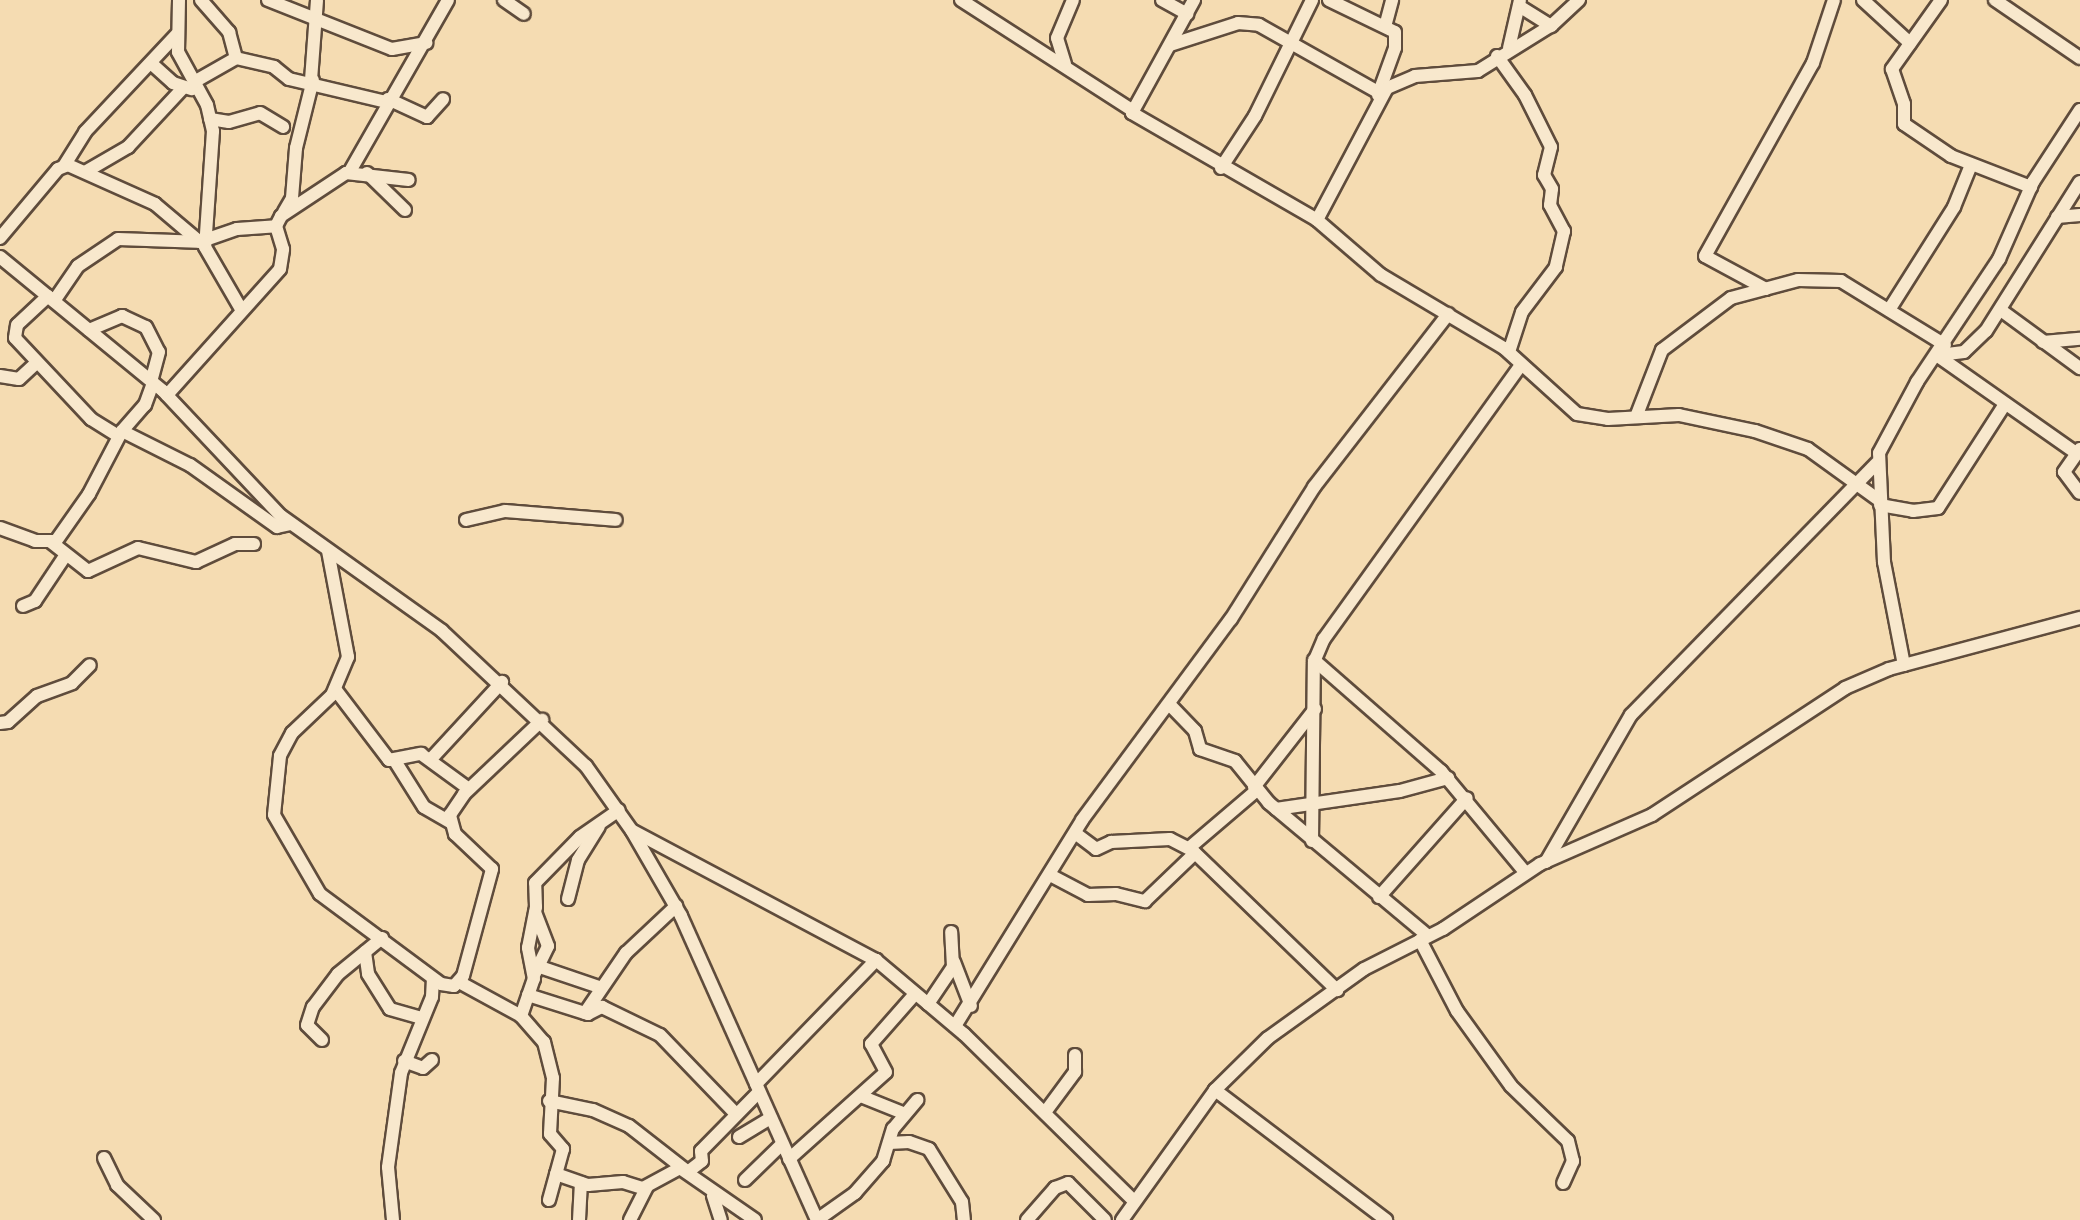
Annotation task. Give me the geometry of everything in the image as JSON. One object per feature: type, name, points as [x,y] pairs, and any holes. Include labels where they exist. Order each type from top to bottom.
[{"type":"street","points":[[179,0],[177,34],[183,65],[210,119],[212,194],[203,241]]},
{"type":"street","points":[[201,0],[229,32],[236,58]]},
{"type":"street","points":[[268,0],[314,14],[392,49],[426,43]]},
{"type":"street","points":[[167,396],[241,309],[280,269],[283,249],[279,221],[294,185],[305,96],[312,80],[314,14],[317,0]]},
{"type":"street","points":[[290,524],[277,527],[182,460],[91,419],[36,363],[15,330],[51,298],[78,266],[118,239],[203,241],[237,229],[279,221],[304,201],[349,173],[387,101],[426,43],[448,0]]},
{"type":"street","points":[[504,0],[524,14]]},
{"type":"street","points":[[961,0],[1221,168],[1317,220],[1381,275],[1509,352],[1577,414],[1636,417],[1679,415],[1755,431],[1808,449],[1879,502],[1913,511],[1938,508],[2005,404]]},
{"type":"street","points":[[1067,67],[1057,38],[1073,0]]},
{"type":"street","points":[[1162,0],[1187,14]]},
{"type":"street","points":[[1133,111],[1194,0]]},
{"type":"street","points":[[1221,168],[1255,116],[1312,0]]},
{"type":"street","points":[[1317,220],[1377,95],[1396,39],[1386,23],[1329,0]]},
{"type":"street","points":[[1386,23],[1392,0]]},
{"type":"street","points":[[1377,95],[1415,76],[1462,76],[1551,26],[1579,0]]},
{"type":"street","points":[[1766,289],[1704,256],[1812,63],[1834,0]]},
{"type":"street","points":[[1863,0],[1910,43]]},
{"type":"street","points":[[1941,0],[1891,73],[1904,104],[1904,124],[1971,165],[2031,187]]},
{"type":"street","points":[[1995,0],[2080,58]]},
{"type":"street","points":[[1509,48],[1520,3],[1551,26]]},
{"type":"street","points":[[1170,45],[1238,23],[1259,26],[1377,95]]},
{"type":"street","points":[[0,238],[64,166],[85,132],[132,77],[152,64],[177,34]]},
{"type":"street","points":[[1497,56],[1551,146],[1544,175],[1552,189],[1550,205],[1564,231],[1556,267],[1522,312],[1509,352]]},
{"type":"street","points":[[85,172],[128,147],[215,67],[236,58],[274,67],[289,79],[312,80],[387,101],[427,117],[443,99]]},
{"type":"street","points":[[152,64],[193,87]]},
{"type":"street","points":[[183,65],[215,67]]},
{"type":"street","points":[[1904,665],[1879,502],[1877,463],[1887,433],[1999,259],[2031,187],[2080,110]]},
{"type":"street","points":[[210,119],[229,122],[261,113],[283,127]]},
{"type":"street","points":[[1889,310],[1954,207],[1971,165]]},
{"type":"street","points":[[64,166],[85,172],[155,204],[203,241],[241,309]]},
{"type":"street","points":[[349,173],[409,180]]},
{"type":"street","points":[[366,173],[405,209]]},
{"type":"street","points":[[1941,352],[1969,349],[2001,311],[2080,182]]},
{"type":"street","points":[[294,185],[304,201]]},
{"type":"street","points":[[2057,217],[2080,215]]},
{"type":"street","points":[[0,257],[152,382],[290,524],[412,608],[502,682],[542,720],[619,810],[676,906],[814,1218],[855,1192],[883,1161],[903,1113],[916,1100]]},
{"type":"street","points":[[1636,417],[1662,350],[1723,303],[1766,289],[1830,278],[1889,310],[2005,404],[2078,451],[2064,478],[2080,494]]},
{"type":"street","points":[[2001,311],[2080,368]]},
{"type":"street","points":[[955,1026],[971,1006],[1075,832],[1170,705],[1314,486],[1448,314]]},
{"type":"street","points":[[51,542],[67,530],[120,434],[145,405],[159,352],[146,327],[122,316],[89,330]]},
{"type":"street","points":[[2043,342],[2080,339]]},
{"type":"street","points":[[0,376],[19,379],[36,363]]},
{"type":"street","points":[[1312,841],[1314,660],[1324,639],[1521,365]]},
{"type":"street","points":[[1546,862],[1594,770],[1631,715],[1877,463]]},
{"type":"street","points":[[466,520],[505,511],[616,520]]},
{"type":"street","points":[[0,528],[51,542],[65,556],[88,571],[138,548],[196,562],[235,544],[254,544]]},
{"type":"street","points":[[328,551],[348,639],[348,657],[335,689],[292,733],[280,756],[274,815],[320,894],[433,979],[448,986],[459,982],[507,1007],[540,1032],[553,1078],[549,1101],[550,1134],[563,1149],[549,1200]]},
{"type":"street","points":[[23,606],[35,601],[65,556]]},
{"type":"street","points":[[1122,1220],[1215,1090],[1268,1038],[1337,990],[1424,938],[1525,872],[1652,815],[1778,727],[1845,688],[1904,665],[2080,618]]},
{"type":"street","points":[[1314,660],[1448,778],[1525,872]]},
{"type":"street","points":[[0,723],[37,696],[72,683],[90,665]]},
{"type":"street","points":[[432,759],[502,682]]},
{"type":"street","points":[[335,689],[386,757],[395,761],[424,807],[450,822],[455,834],[492,869],[459,982]]},
{"type":"street","points":[[1170,705],[1195,731],[1200,749],[1234,761],[1255,789],[1276,809],[1424,938],[1457,1011],[1511,1086],[1568,1141],[1573,1161],[1563,1183]]},
{"type":"street","points":[[1050,875],[1088,895],[1116,894],[1145,901],[1192,850],[1255,789],[1315,709]]},
{"type":"street","points":[[450,822],[469,789],[542,720]]},
{"type":"street","points":[[395,761],[412,752],[432,759],[469,789]]},
{"type":"street","points":[[1276,809],[1311,801],[1400,791],[1448,778]]},
{"type":"street","points":[[1379,897],[1467,798]]},
{"type":"street","points":[[585,1013],[533,981],[528,948],[535,912],[535,883],[602,820],[619,810]]},
{"type":"street","points":[[568,899],[578,860],[602,820]]},
{"type":"street","points":[[632,831],[876,960],[955,1026],[1046,1111],[1134,1201]]},
{"type":"street","points":[[1075,832],[1096,849],[1151,839],[1192,850],[1337,990]]},
{"type":"street","points":[[585,1013],[600,987],[626,953],[676,906]]},
{"type":"street","points":[[521,1016],[548,938],[535,912]]},
{"type":"street","points":[[951,932],[954,962],[971,1006]]},
{"type":"street","points":[[322,1040],[308,1029],[307,1017],[338,974],[382,939]]},
{"type":"street","points":[[365,951],[368,974],[390,1009],[421,1018]]},
{"type":"street","points":[[630,1220],[647,1187],[672,1170],[687,1170],[876,960]]},
{"type":"street","points":[[928,1004],[954,962]]},
{"type":"street","points":[[393,1220],[388,1167],[404,1061],[432,997],[433,979]]},
{"type":"street","points":[[533,981],[600,987]]},
{"type":"street","points":[[507,1007],[533,981]]},
{"type":"street","points":[[789,1159],[863,1097],[887,1070],[871,1044],[915,994]]},
{"type":"street","points":[[585,1013],[602,1007],[669,1040],[683,1063],[736,1114]]},
{"type":"street","points":[[1046,1111],[1075,1072],[1075,1055]]},
{"type":"street","points":[[404,1061],[423,1068],[432,1060]]},
{"type":"street","points":[[1215,1090],[1386,1220]]},
{"type":"street","points":[[863,1097],[903,1113]]},
{"type":"street","points":[[549,1101],[593,1110],[629,1126],[687,1170],[713,1195],[755,1220]]},
{"type":"street","points":[[739,1137],[771,1118]]},
{"type":"street","points":[[890,1143],[909,1142],[929,1149],[962,1202],[964,1220]]},
{"type":"street","points":[[745,1180],[782,1144]]},
{"type":"street","points":[[104,1158],[117,1185],[154,1220]]},
{"type":"street","points":[[556,1174],[581,1183],[647,1187]]},
{"type":"street","points":[[579,1220],[581,1183]]},
{"type":"street","points":[[1027,1220],[1055,1188],[1068,1183],[1105,1220]]},
{"type":"street","points":[[713,1195],[721,1220]]}]
